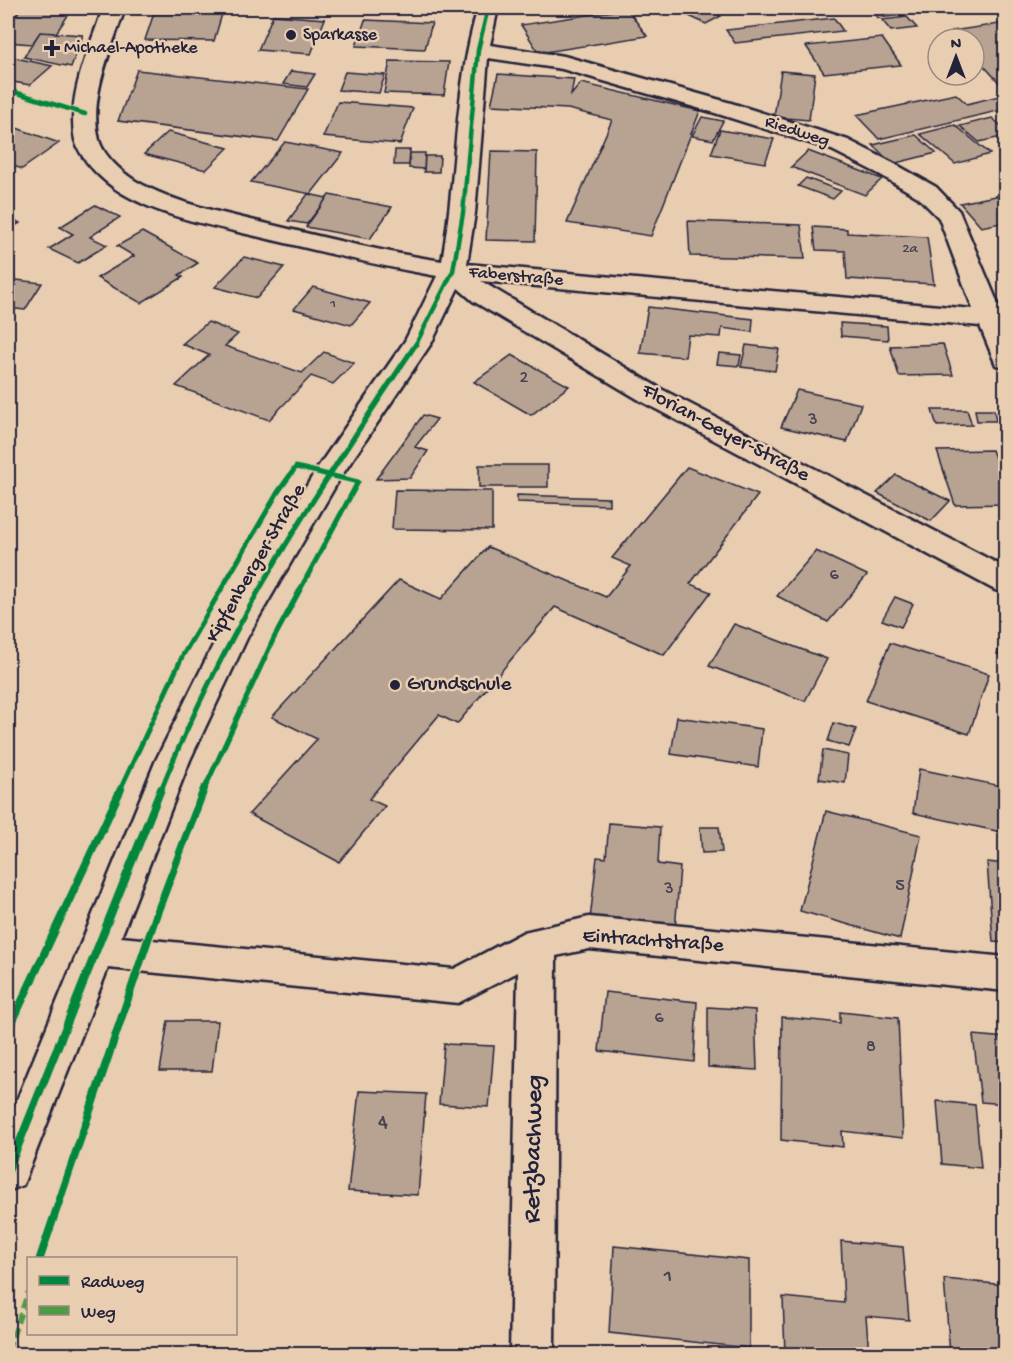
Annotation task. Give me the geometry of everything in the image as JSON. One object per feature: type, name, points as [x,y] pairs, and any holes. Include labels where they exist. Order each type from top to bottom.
[{"type":"street","name":"Faberstraße","points":[[114,8],[85,114],[87,142],[104,166],[131,189],[189,212],[378,259],[453,272],[998,320]]},
{"type":"street","name":"Kipfenberger Straße","points":[[8,1171],[173,760],[233,635],[328,474],[418,342],[453,272],[463,213],[478,50],[488,8]]},
{"type":"street","name":"Riedweg","points":[[478,50],[564,63],[712,105],[840,145],[927,192],[950,216],[998,320],[1005,360]]},
{"type":"street","name":"Florian-Geyer-Straße","points":[[453,272],[482,295],[651,395],[1005,582]]},
{"type":"street","name":"Eintrachtstraße","points":[[98,951],[458,986],[537,943],[589,933],[1005,974]]},
{"type":"street","name":"Retzbachweg","points":[[532,1354],[537,943]]},
{"type":"building","points":[[8,8],[21,8],[8,27]]},
{"type":"building","points":[[21,8],[71,11],[56,33],[40,32],[32,44],[8,42],[8,27]]},
{"type":"building","points":[[672,8],[702,8],[721,16],[706,24]]},
{"type":"building","points":[[869,8],[962,8],[878,18]]},
{"type":"building","points":[[627,9],[647,36],[539,53],[521,25]]},
{"type":"building","points":[[154,13],[222,14],[214,41],[145,40]]},
{"type":"building","name":"Sparkasse","points":[[273,15],[325,19],[311,54],[258,50]]},
{"type":"building","points":[[907,17],[917,28],[891,31],[882,20]]},
{"type":"building","points":[[834,18],[843,31],[735,43],[726,30]]},
{"type":"building","points":[[365,20],[432,23],[425,49],[356,46]]},
{"type":"building","points":[[999,24],[1006,31],[1006,90],[986,68],[986,27],[979,27]]},
{"type":"building","points":[[40,32],[83,35],[71,67],[24,57]]},
{"type":"building","points":[[882,38],[901,65],[824,73],[806,46]]},
{"type":"building","points":[[11,57],[52,66],[30,85],[8,81],[8,60]]},
{"type":"building","points":[[390,61],[449,62],[444,95],[384,93]]},
{"type":"building","points":[[137,70],[308,89],[278,141],[118,121]]},
{"type":"building","points":[[291,71],[315,74],[307,87],[283,84]]},
{"type":"building","points":[[781,71],[815,74],[809,120],[774,117]]},
{"type":"building","points":[[345,72],[385,75],[379,93],[338,90]]},
{"type":"building","points":[[498,74],[574,79],[571,95],[581,83],[700,111],[651,236],[567,223],[612,120],[568,109],[491,105]]},
{"type":"building","points":[[956,94],[967,104],[999,96],[1006,101],[1006,109],[879,139],[856,115]]},
{"type":"building","points":[[338,102],[413,108],[400,144],[323,137]]},
{"type":"building","points":[[702,117],[723,121],[713,140],[692,136]]},
{"type":"building","points":[[992,118],[1006,130],[1006,136],[979,142],[960,126]]},
{"type":"building","points":[[8,125],[59,143],[22,169],[8,164]]},
{"type":"building","points":[[955,125],[990,154],[955,164],[920,134]]},
{"type":"building","points":[[720,130],[774,139],[765,163],[711,154]]},
{"type":"building","points":[[168,132],[228,148],[206,170],[144,154]]},
{"type":"building","points":[[916,135],[936,153],[892,164],[873,145]]},
{"type":"building","points":[[285,142],[343,153],[311,194],[251,182]]},
{"type":"building","points":[[395,150],[410,150],[409,165],[394,165]]},
{"type":"building","points":[[491,151],[537,152],[535,241],[486,240]]},
{"type":"building","points":[[808,151],[882,179],[865,195],[791,167]]},
{"type":"building","points":[[410,153],[425,153],[424,169],[409,168]]},
{"type":"building","points":[[425,156],[440,156],[439,172],[424,172]]},
{"type":"building","points":[[806,178],[841,191],[833,199],[798,186]]},
{"type":"building","points":[[308,194],[327,198],[307,224],[288,221]]},
{"type":"building","points":[[1006,194],[1006,222],[981,227],[960,203]]},
{"type":"building","points":[[329,195],[392,207],[370,239],[306,227]]},
{"type":"building","points":[[95,205],[120,217],[90,237],[107,245],[78,263],[49,249],[73,234],[60,227]]},
{"type":"building","points":[[8,217],[20,223],[8,230]]},
{"type":"building","points":[[688,221],[801,225],[805,259],[690,256]]},
{"type":"building","points":[[813,227],[847,229],[847,233],[927,237],[934,284],[847,279],[845,251],[816,250]]},
{"type":"building","points":[[142,232],[198,263],[179,275],[183,277],[141,303],[97,278],[134,256],[117,246]]},
{"type":"building","points":[[244,257],[284,267],[257,298],[215,287]]},
{"type":"building","points":[[8,279],[42,283],[25,310],[8,308]]},
{"type":"building","points":[[313,287],[370,303],[351,325],[294,309]]},
{"type":"building","points":[[648,307],[753,319],[752,332],[722,328],[721,337],[688,335],[685,357],[640,353]]},
{"type":"building","points":[[208,322],[238,334],[225,346],[302,373],[324,352],[354,363],[333,384],[311,376],[269,420],[176,386],[209,355],[182,344]]},
{"type":"building","points":[[840,323],[887,326],[888,340],[841,336]]},
{"type":"building","points":[[943,344],[953,375],[899,376],[890,346]]},
{"type":"building","points":[[746,345],[779,349],[775,371],[741,367]]},
{"type":"building","points":[[719,353],[741,355],[739,366],[717,364]]},
{"type":"building","points":[[512,355],[569,386],[531,415],[474,382]]},
{"type":"building","points":[[797,390],[861,404],[847,442],[781,427]]},
{"type":"building","points":[[932,410],[967,410],[972,425],[937,426]]},
{"type":"building","points":[[975,410],[994,410],[996,421],[977,421]]},
{"type":"building","points":[[423,415],[437,419],[415,447],[428,451],[410,478],[376,479]]},
{"type":"building","points":[[992,450],[1006,487],[1006,504],[955,505],[937,451]]},
{"type":"building","points":[[479,465],[548,465],[548,487],[479,487]]},
{"type":"building","name":"Grundschule","points":[[687,467],[758,495],[690,584],[711,592],[664,655],[555,607],[457,724],[439,715],[369,799],[385,806],[339,862],[249,814],[317,739],[272,717],[399,580],[441,599],[488,547],[606,597],[631,566],[612,558]]},
{"type":"building","points":[[896,475],[950,501],[931,521],[877,493]]},
{"type":"building","points":[[395,490],[492,491],[492,530],[392,529]]},
{"type":"building","points":[[517,495],[609,498],[609,505],[517,502]]},
{"type":"building","points":[[816,551],[867,575],[828,622],[777,596]]},
{"type":"building","points":[[895,597],[913,604],[901,627],[882,620]]},
{"type":"building","points":[[734,624],[827,659],[805,701],[709,666]]},
{"type":"building","points":[[1006,628],[1006,657],[997,654]]},
{"type":"building","points":[[890,643],[989,674],[969,734],[866,701]]},
{"type":"building","points":[[677,717],[762,729],[758,767],[671,754]]},
{"type":"building","points":[[834,723],[856,729],[849,747],[828,741]]},
{"type":"building","points":[[823,750],[848,755],[845,783],[819,779]]},
{"type":"building","points":[[919,769],[1006,787],[1006,833],[913,813]]},
{"type":"building","points":[[826,811],[921,835],[900,939],[800,911]]},
{"type":"building","points":[[609,823],[660,827],[658,864],[680,867],[675,930],[590,920],[597,857],[606,858]]},
{"type":"building","points":[[700,827],[719,827],[722,852],[702,853]]},
{"type":"building","points":[[987,862],[1006,864],[1006,943],[993,942]]},
{"type":"building","points":[[605,992],[697,1002],[694,1062],[599,1051]]},
{"type":"building","points":[[708,1007],[755,1010],[757,1070],[708,1067]]},
{"type":"building","points":[[840,1012],[898,1018],[903,1138],[842,1131],[843,1147],[781,1140],[782,1017],[840,1023]]},
{"type":"building","points":[[168,1021],[218,1021],[212,1071],[160,1071]]},
{"type":"building","points":[[973,1035],[1006,1038],[1006,1104],[981,1102]]},
{"type":"building","points":[[444,1044],[494,1046],[489,1107],[439,1104]]},
{"type":"building","points":[[359,1091],[426,1094],[418,1195],[348,1191]]},
{"type":"building","points":[[937,1101],[975,1105],[981,1168],[942,1164]]},
{"type":"building","points":[[841,1241],[903,1247],[909,1320],[866,1316],[869,1354],[785,1354],[783,1297],[844,1303]]},
{"type":"building","points":[[614,1246],[749,1260],[749,1348],[609,1333]]},
{"type":"building","points":[[944,1279],[1006,1285],[1006,1354],[950,1354]]},
{"type":"marked path","points":[[8,1351],[27,1295]]},
{"type":"cycle path","points":[[8,1171],[173,760],[233,635],[328,474],[418,342],[453,271],[463,213],[478,50],[488,8]]},
{"type":"cycle path","points":[[8,90],[85,114]]},
{"type":"cycle path","points":[[8,1031],[183,655],[278,492],[296,467],[358,482],[254,678],[200,799],[137,970],[40,1257]]},
{"type":"place","name":"Sparkasse","points":[[291,35]]},
{"type":"place","name":"Michael-Apotheke","points":[[52,48]]},
{"type":"place","name":"Grundschule","points":[[395,685]]}]
